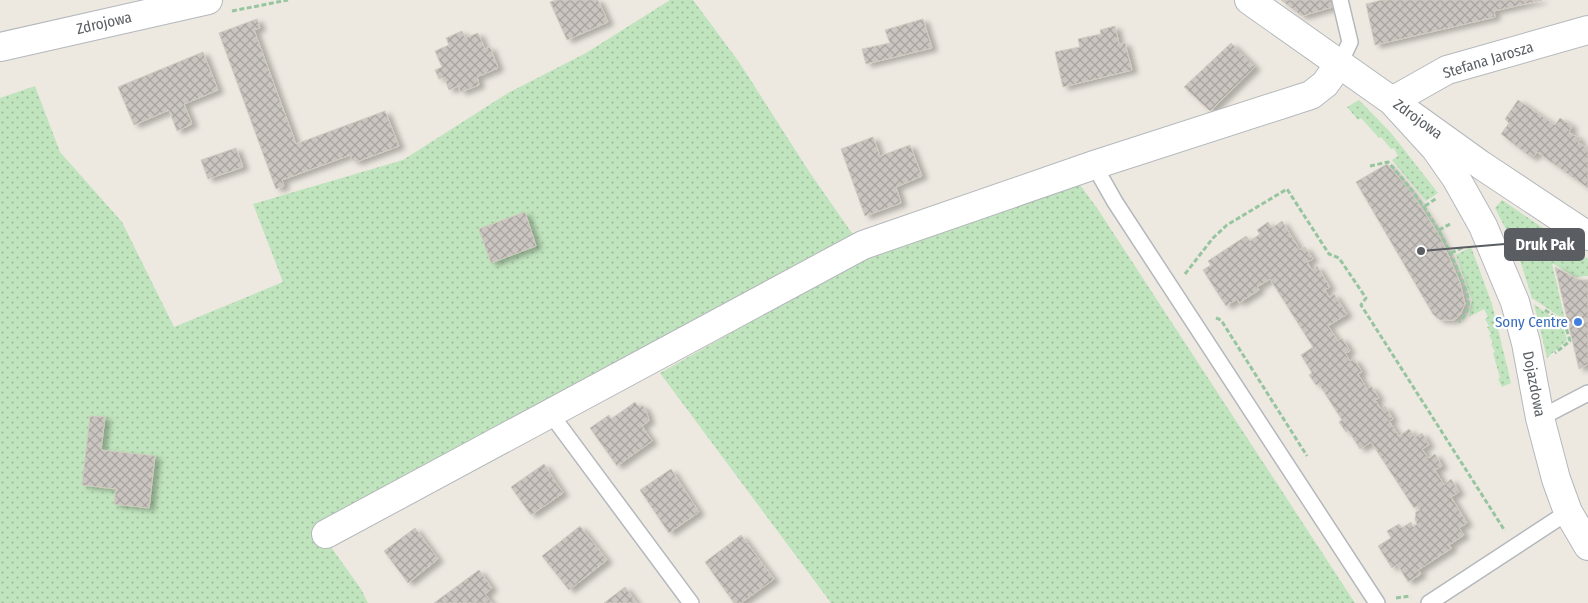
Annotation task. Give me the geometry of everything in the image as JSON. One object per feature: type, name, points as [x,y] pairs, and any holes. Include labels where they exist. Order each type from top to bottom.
[{"type":"street","name":"Zdrojowa","points":[[0,47],[208,0]]},
{"type":"street","name":"Zdrojowa","points":[[1249,0],[1481,165],[1588,236]]},
{"type":"street","name":"Stefana Jarosza","points":[[1392,101],[1446,70],[1588,30]]},
{"type":"street","points":[[326,534],[863,244],[1094,165],[1311,96],[1326,84],[1340,63]]},
{"type":"street","name":"Dojazdowa","points":[[1392,101],[1435,148],[1456,178],[1483,226],[1515,302],[1526,344],[1540,418],[1568,512],[1588,546]]},
{"type":"lane","points":[[1340,0],[1350,42],[1340,63]]},
{"type":"lane","points":[[1094,165],[1115,202],[1171,288],[1384,599]]},
{"type":"lane","points":[[1540,418],[1588,393]]},
{"type":"lane","points":[[550,413],[691,603]]},
{"type":"lane","points":[[1429,603],[1568,512]]},
{"type":"path","points":[[1370,166],[1388,162],[1425,206],[1451,253],[1467,296],[1466,313],[1458,322]]},
{"type":"path","points":[[1171,288],[1182,279],[1213,238],[1227,225],[1287,189],[1329,254],[1339,258],[1366,298],[1361,304],[1510,538]]},
{"type":"path","points":[[1425,206],[1445,193]]},
{"type":"path","points":[[1214,317],[1221,320],[1310,459]]},
{"type":"path","points":[[1550,358],[1570,340],[1565,324]]},
{"type":"path","points":[[1384,599],[1415,596]]},
{"type":"green space","points":[[670,0],[693,0],[739,62],[810,173],[854,236],[328,543],[361,589],[368,603],[0,603],[0,98],[35,86],[60,152],[122,222],[174,327],[283,282],[253,204],[403,160],[508,93],[586,53]]},
{"type":"green space","points":[[1359,100],[1391,133],[1438,193],[1426,201],[1392,160],[1398,156],[1394,148],[1391,149],[1361,118],[1358,120],[1347,107]]},
{"type":"green space","points":[[1074,177],[1097,208],[1355,603],[831,603],[660,373],[871,254]]},
{"type":"green space","points":[[1502,200],[1588,259],[1588,276],[1575,277],[1552,263],[1565,320],[1532,298],[1517,251],[1495,208]]},
{"type":"green space","points":[[1471,247],[1492,304],[1511,383],[1502,387],[1498,379],[1500,378],[1493,353],[1495,352],[1489,335],[1491,334],[1487,327],[1489,326],[1485,319],[1488,317],[1484,309],[1469,317],[1472,300],[1456,255]]},
{"type":"green space","points":[[1534,304],[1563,326],[1567,340],[1547,358]]},
{"type":"building","points":[[556,0],[598,0],[608,22],[567,40],[550,2]]},
{"type":"building","points":[[1281,0],[1334,0],[1336,6],[1302,16]]},
{"type":"building","points":[[1382,0],[1542,0],[1494,11],[1495,17],[1375,45],[1366,4]]},
{"type":"building","points":[[257,19],[260,28],[254,30],[296,144],[385,111],[399,146],[356,162],[355,159],[352,161],[350,155],[282,180],[284,186],[276,189],[219,33]]},
{"type":"building","points":[[923,19],[932,48],[866,64],[862,49],[890,43],[885,30]]},
{"type":"building","points":[[1115,26],[1119,44],[1125,43],[1132,70],[1063,87],[1055,52],[1080,47],[1078,39],[1101,34],[1100,30]]},
{"type":"building","points":[[462,31],[465,38],[478,33],[485,49],[490,47],[498,68],[477,77],[479,85],[461,92],[458,86],[449,90],[444,77],[439,79],[435,70],[442,67],[435,51],[449,45],[446,38]]},
{"type":"building","points":[[1231,43],[1255,67],[1210,111],[1184,87]]},
{"type":"building","points":[[203,52],[218,90],[184,104],[192,124],[177,131],[169,110],[134,125],[118,87]]},
{"type":"building","points":[[1518,100],[1555,125],[1560,118],[1572,126],[1569,132],[1580,139],[1578,142],[1588,149],[1588,188],[1537,152],[1532,158],[1501,134],[1509,123],[1505,119]]},
{"type":"building","points":[[873,137],[880,156],[910,145],[922,176],[896,187],[901,203],[865,216],[841,149]]},
{"type":"building","points":[[236,148],[243,167],[208,179],[201,160]]},
{"type":"building","points":[[1387,164],[1411,192],[1438,233],[1448,255],[1460,283],[1465,304],[1460,315],[1454,320],[1440,320],[1433,314],[1356,182]]},
{"type":"building","points":[[525,212],[536,246],[491,263],[479,229]]},
{"type":"building","points":[[1282,221],[1300,250],[1305,247],[1313,259],[1307,262],[1312,270],[1317,266],[1330,287],[1325,290],[1329,297],[1334,294],[1347,314],[1328,326],[1338,341],[1342,338],[1350,351],[1345,353],[1350,361],[1354,359],[1362,372],[1358,374],[1367,389],[1371,386],[1379,398],[1375,400],[1381,409],[1385,406],[1393,419],[1389,421],[1399,436],[1409,429],[1415,437],[1422,433],[1429,445],[1422,449],[1428,458],[1435,454],[1442,466],[1435,470],[1444,485],[1451,479],[1459,492],[1451,497],[1467,523],[1459,528],[1464,535],[1449,545],[1452,548],[1418,570],[1421,574],[1408,582],[1397,564],[1392,568],[1378,546],[1391,538],[1387,531],[1399,524],[1402,528],[1411,522],[1413,527],[1417,524],[1415,519],[1416,512],[1420,510],[1417,506],[1414,508],[1371,442],[1360,449],[1348,430],[1346,432],[1339,422],[1342,420],[1319,384],[1316,385],[1309,375],[1312,373],[1301,355],[1313,347],[1270,279],[1257,287],[1259,290],[1239,303],[1237,299],[1226,306],[1203,270],[1211,265],[1208,261],[1246,236],[1250,241],[1260,234],[1257,230],[1268,222],[1272,228]]},
{"type":"building","name":"Sony Centre","points":[[1555,267],[1579,280],[1588,280],[1588,364],[1579,369]]},
{"type":"building","points":[[635,402],[638,406],[643,406],[647,413],[649,421],[642,426],[652,441],[617,466],[590,428],[609,415],[611,419]]},
{"type":"building","points":[[90,416],[105,417],[101,450],[155,456],[149,508],[114,504],[116,489],[82,485]]},
{"type":"building","points":[[544,464],[563,493],[531,515],[511,487]]},
{"type":"building","points":[[671,469],[699,512],[669,533],[640,490]]},
{"type":"building","points":[[580,526],[607,560],[569,590],[542,556]]},
{"type":"building","points":[[415,528],[438,559],[408,583],[384,551]]},
{"type":"building","points":[[741,535],[774,579],[741,603],[734,603],[705,562]]},
{"type":"building","points":[[479,570],[492,588],[485,594],[492,603],[434,603]]},
{"type":"building","points":[[625,587],[637,603],[604,603]]},
{"type":"place","name":"Druk Pak","points":[[1421,251]]},
{"type":"place","name":"Sony Centre","points":[[1578,322]]}]
